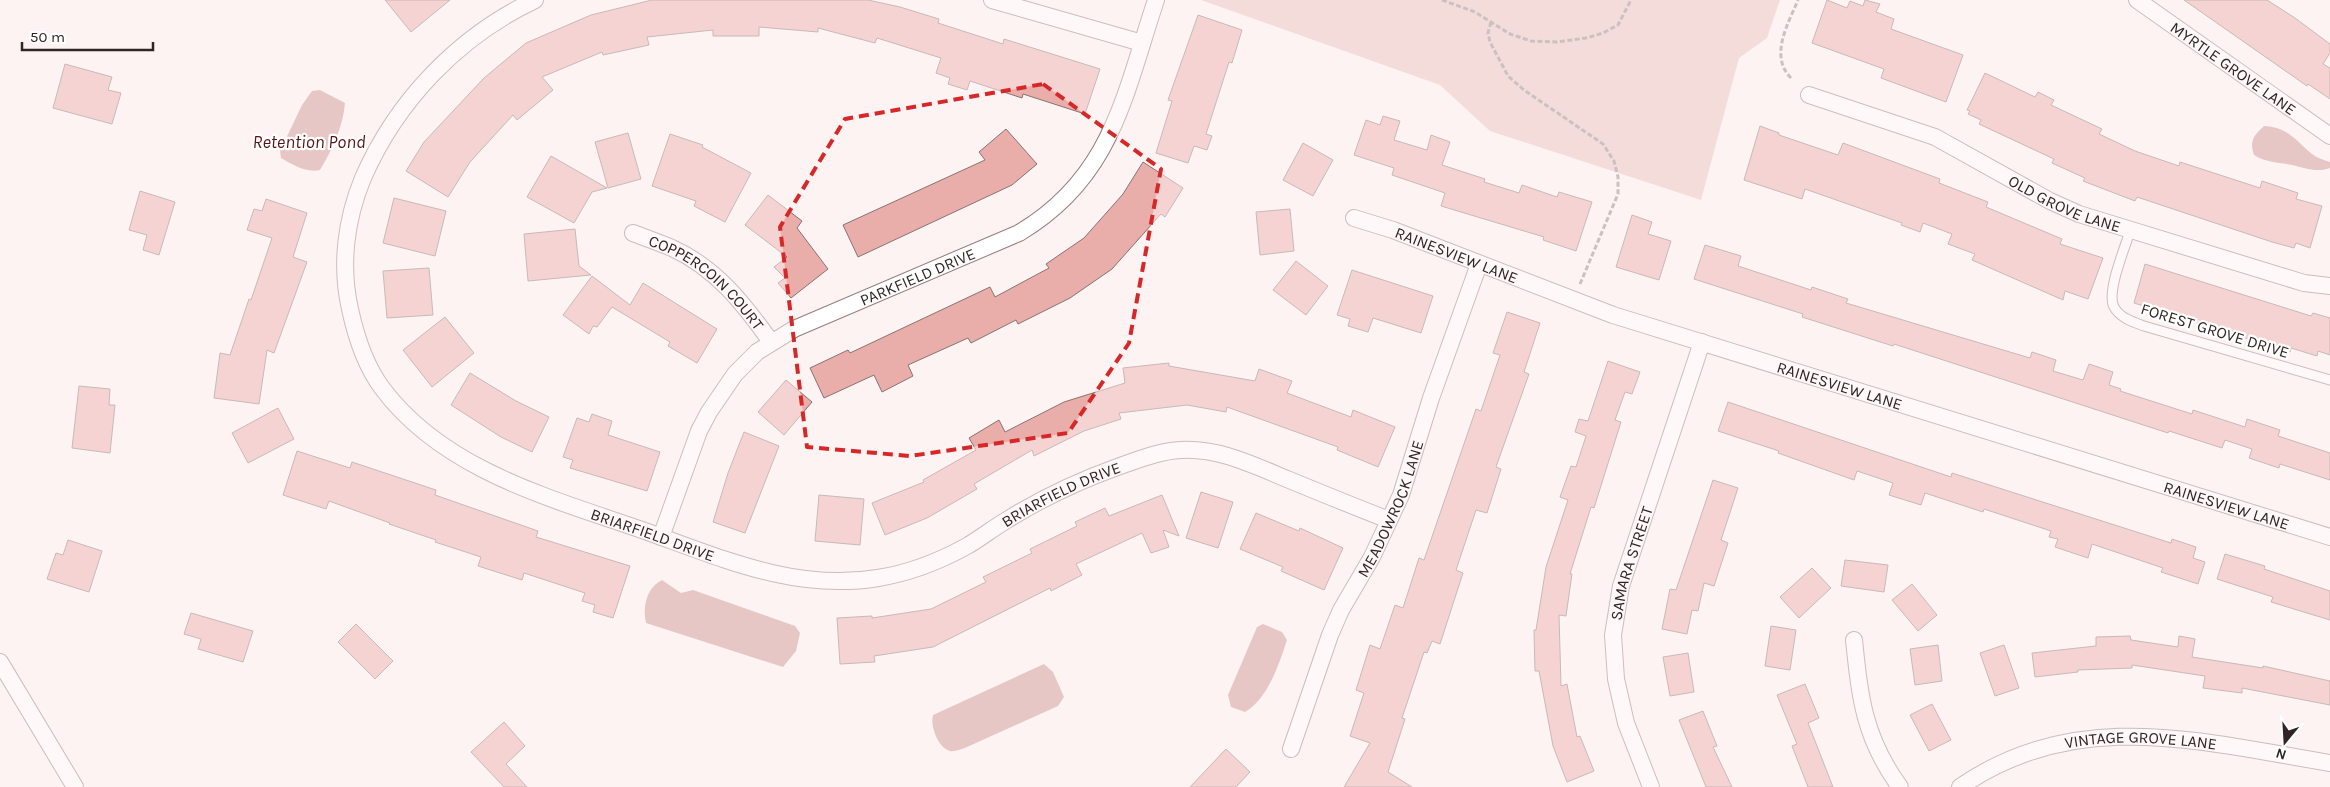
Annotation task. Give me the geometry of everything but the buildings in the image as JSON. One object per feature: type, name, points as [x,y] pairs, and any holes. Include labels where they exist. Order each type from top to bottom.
[{"type":"street","name":"BRIARFIELD DRIVE","points":[[535,0],[509,12],[460,48],[417,91],[384,138],[359,187],[348,226],[346,287],[352,321],[359,345],[382,388],[419,427],[440,443],[491,474],[514,484],[661,537],[757,571],[824,581],[878,578],[927,565],[949,555],[1062,490],[1139,459],[1180,450],[1216,453],[1236,459],[1389,520]]},
{"type":"street","points":[[992,0],[1142,43]]},
{"type":"street","name":"PARKFIELD DRIVE","points":[[661,537],[699,431],[709,412],[735,374],[757,352],[794,329],[1019,233],[1057,207],[1084,178],[1109,138],[1156,0]]},
{"type":"street","name":"MYRTLE GROVE LANE","points":[[2137,0],[2330,136]]},
{"type":"street","name":"OLD GROVE LANE","points":[[1809,95],[1935,137],[2050,201],[2079,214],[2304,283],[2330,286]]},
{"type":"street","name":"RAINESVIEW LANE","points":[[1354,218],[1393,230],[1590,307],[2330,537]]},
{"type":"street","name":"COPPERCOIN COURT","points":[[633,233],[672,248],[715,276],[750,312],[772,342]]},
{"type":"street","name":"MEADOWROCK LANE","points":[[1291,749],[1330,635],[1341,610],[1372,557],[1401,495],[1431,398],[1479,264]]},
{"type":"street","name":"SAMARA STREET","points":[[1651,787],[1626,723],[1616,679],[1613,636],[1621,586],[1702,342]]},
{"type":"street","points":[[1854,640],[1859,684],[1867,726],[1882,760],[1900,787]]},
{"type":"street","points":[[0,662],[75,787]]},
{"type":"street","name":"VINTAGE GROVE LANE","points":[[1960,787],[1990,769],[2040,749],[2066,742],[2123,735],[2175,738],[2330,763]]},
{"type":"lane","name":"FOREST GROVE DRIVE","points":[[2130,231],[2112,295],[2113,306],[2123,318],[2144,326],[2330,380]]},
{"type":"path","points":[[1442,0],[1475,12],[1510,34],[1531,41],[1557,42],[1586,38],[1603,33],[1618,25],[1631,0]]},
{"type":"path","points":[[1791,78],[1782,64],[1780,48],[1798,0]]},
{"type":"path","points":[[1491,22],[1488,33],[1490,42],[1508,76],[1524,90],[1603,144],[1614,161],[1619,182],[1618,194],[1580,284]]},
{"type":"highlighted area","points":[[1043,84],[1161,169],[1129,343],[1068,433],[910,456],[807,447],[780,227],[845,119]]},
{"type":"shaded area","points":[[1201,0],[1780,0],[1767,38],[1739,58],[1701,200],[1490,131],[1440,85]]},
{"type":"water","name":"Retention Pond","points":[[320,90],[345,103],[339,129],[329,154],[320,170],[315,171],[300,168],[281,158],[280,151],[302,105],[312,91]]},
{"type":"water","points":[[2264,126],[2279,129],[2291,135],[2314,155],[2330,162],[2330,168],[2311,170],[2268,161],[2254,155],[2253,139]]},
{"type":"water","points":[[662,580],[681,593],[693,590],[795,626],[800,633],[796,651],[783,667],[646,623],[645,604],[649,592]]},
{"type":"water","points":[[1263,624],[1282,632],[1287,640],[1272,680],[1260,699],[1245,712],[1231,707],[1228,695],[1257,627]]},
{"type":"water","points":[[1044,664],[1053,672],[1064,697],[1058,706],[961,749],[950,751],[942,746],[934,730],[933,715]]}]
